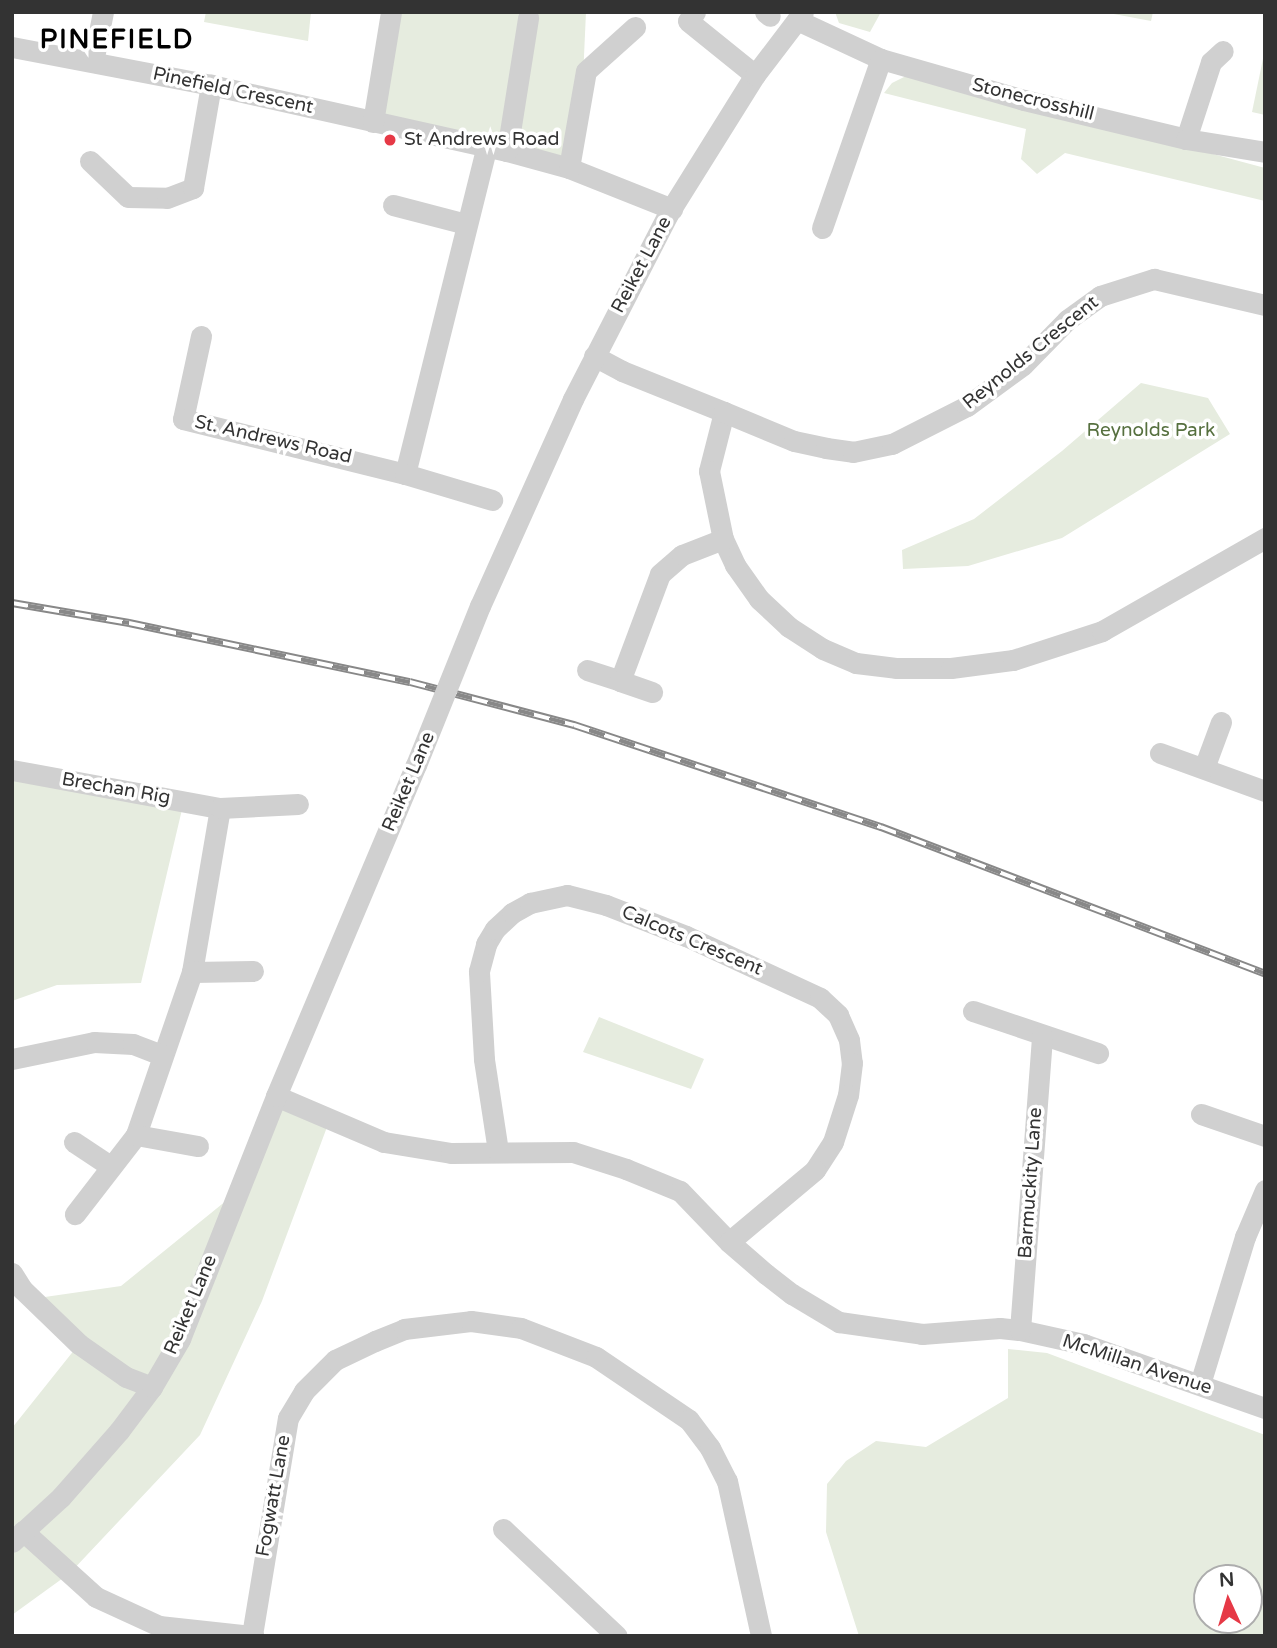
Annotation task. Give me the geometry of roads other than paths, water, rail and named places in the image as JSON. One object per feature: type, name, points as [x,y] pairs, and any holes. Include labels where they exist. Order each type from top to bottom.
[{"type":"street","points":[[93,62],[103,12]]},
{"type":"street","points":[[373,122],[391,12]]},
{"type":"street","points":[[695,12],[688,21],[755,75]]},
{"type":"street","name":"Reiket Lane","points":[[17,1536],[61,1497],[119,1431],[152,1387],[180,1339],[276,1096],[480,606],[594,356],[672,209],[755,75],[799,16]]},
{"type":"street","name":"Stonecrosshill","points":[[799,16],[881,59],[1024,100],[1186,139],[1265,152]]},
{"type":"street","points":[[405,474],[466,224],[496,150],[528,18]]},
{"type":"street","points":[[569,168],[586,71],[635,27]]},
{"type":"street","name":"Pinefield Crescent","points":[[12,47],[211,85],[496,150],[569,168],[672,209]]},
{"type":"street","points":[[1186,139],[1211,62],[1223,51]]},
{"type":"street","points":[[822,228],[881,59]]},
{"type":"street","points":[[90,160],[128,197],[167,198],[193,188],[211,85]]},
{"type":"street","points":[[393,205],[466,224]]},
{"type":"street","name":"Reynolds Crescent","points":[[594,356],[794,441],[853,452],[892,444],[967,406],[1023,365],[1067,320],[1100,296],[1154,279],[1265,305]]},
{"type":"street","name":"St. Andrews Road","points":[[201,336],[183,419],[405,474],[492,500]]},
{"type":"street","points":[[724,412],[709,471],[723,539],[735,565],[759,599],[789,627],[823,649],[856,663],[896,668],[938,668],[1013,660],[1102,631],[1265,538]]},
{"type":"street","points":[[620,681],[660,574],[682,555],[723,539]]},
{"type":"street","points":[[587,670],[652,692]]},
{"type":"street","points":[[1204,768],[1221,722]]},
{"type":"street","points":[[1160,753],[1265,791]]},
{"type":"street","name":"Brechan Rig","points":[[12,769],[220,808],[298,804]]},
{"type":"street","points":[[75,1214],[136,1135],[192,972],[220,808]]},
{"type":"street","name":"Calcots Crescent","points":[[498,1151],[484,1059],[479,971],[486,944],[495,929],[512,913],[530,903],[568,895],[606,905],[675,932],[820,998],[838,1015],[849,1040],[852,1063],[848,1095],[833,1142],[815,1170],[729,1242]]},
{"type":"street","points":[[192,972],[253,971]]},
{"type":"street","points":[[973,1011],[1098,1054]]},
{"type":"street","name":"Barmuckity Lane","points":[[1020,1331],[1042,1036]]},
{"type":"street","points":[[12,1059],[94,1042],[133,1044],[162,1055]]},
{"type":"street","name":"McMillan Avenue","points":[[276,1096],[384,1142],[451,1153],[573,1152],[626,1169],[680,1191],[729,1242],[792,1294],[839,1322],[922,1334],[1000,1328],[1020,1331],[1083,1344],[1265,1408]]},
{"type":"street","points":[[1201,1114],[1265,1136]]},
{"type":"street","points":[[136,1135],[198,1146]]},
{"type":"street","points":[[74,1142],[110,1166]]},
{"type":"street","points":[[1200,1384],[1245,1237],[1265,1190]]},
{"type":"street","points":[[12,1273],[22,1289],[79,1344],[126,1377],[152,1387]]},
{"type":"street","name":"Fogwatt Lane","points":[[252,1636],[285,1430],[288,1418],[304,1391],[335,1360],[375,1341],[404,1329],[471,1321],[522,1328],[596,1357],[689,1420],[710,1448],[727,1481],[761,1636]]},
{"type":"street","points":[[503,1529],[617,1636]]},
{"type":"street","points":[[17,1536],[96,1597],[159,1626],[252,1636]]},
{"type":"railway","points":[[12,603],[129,623],[410,682],[574,725],[881,827],[1265,974]]},
{"type":"place","name":"St Andrews Road","points":[[390,140]]},
{"type":"district","name":"PINEFIELD","points":[[117,40]]},
{"type":"park label","name":"Reynolds Park","points":[[1151,431]]}]
